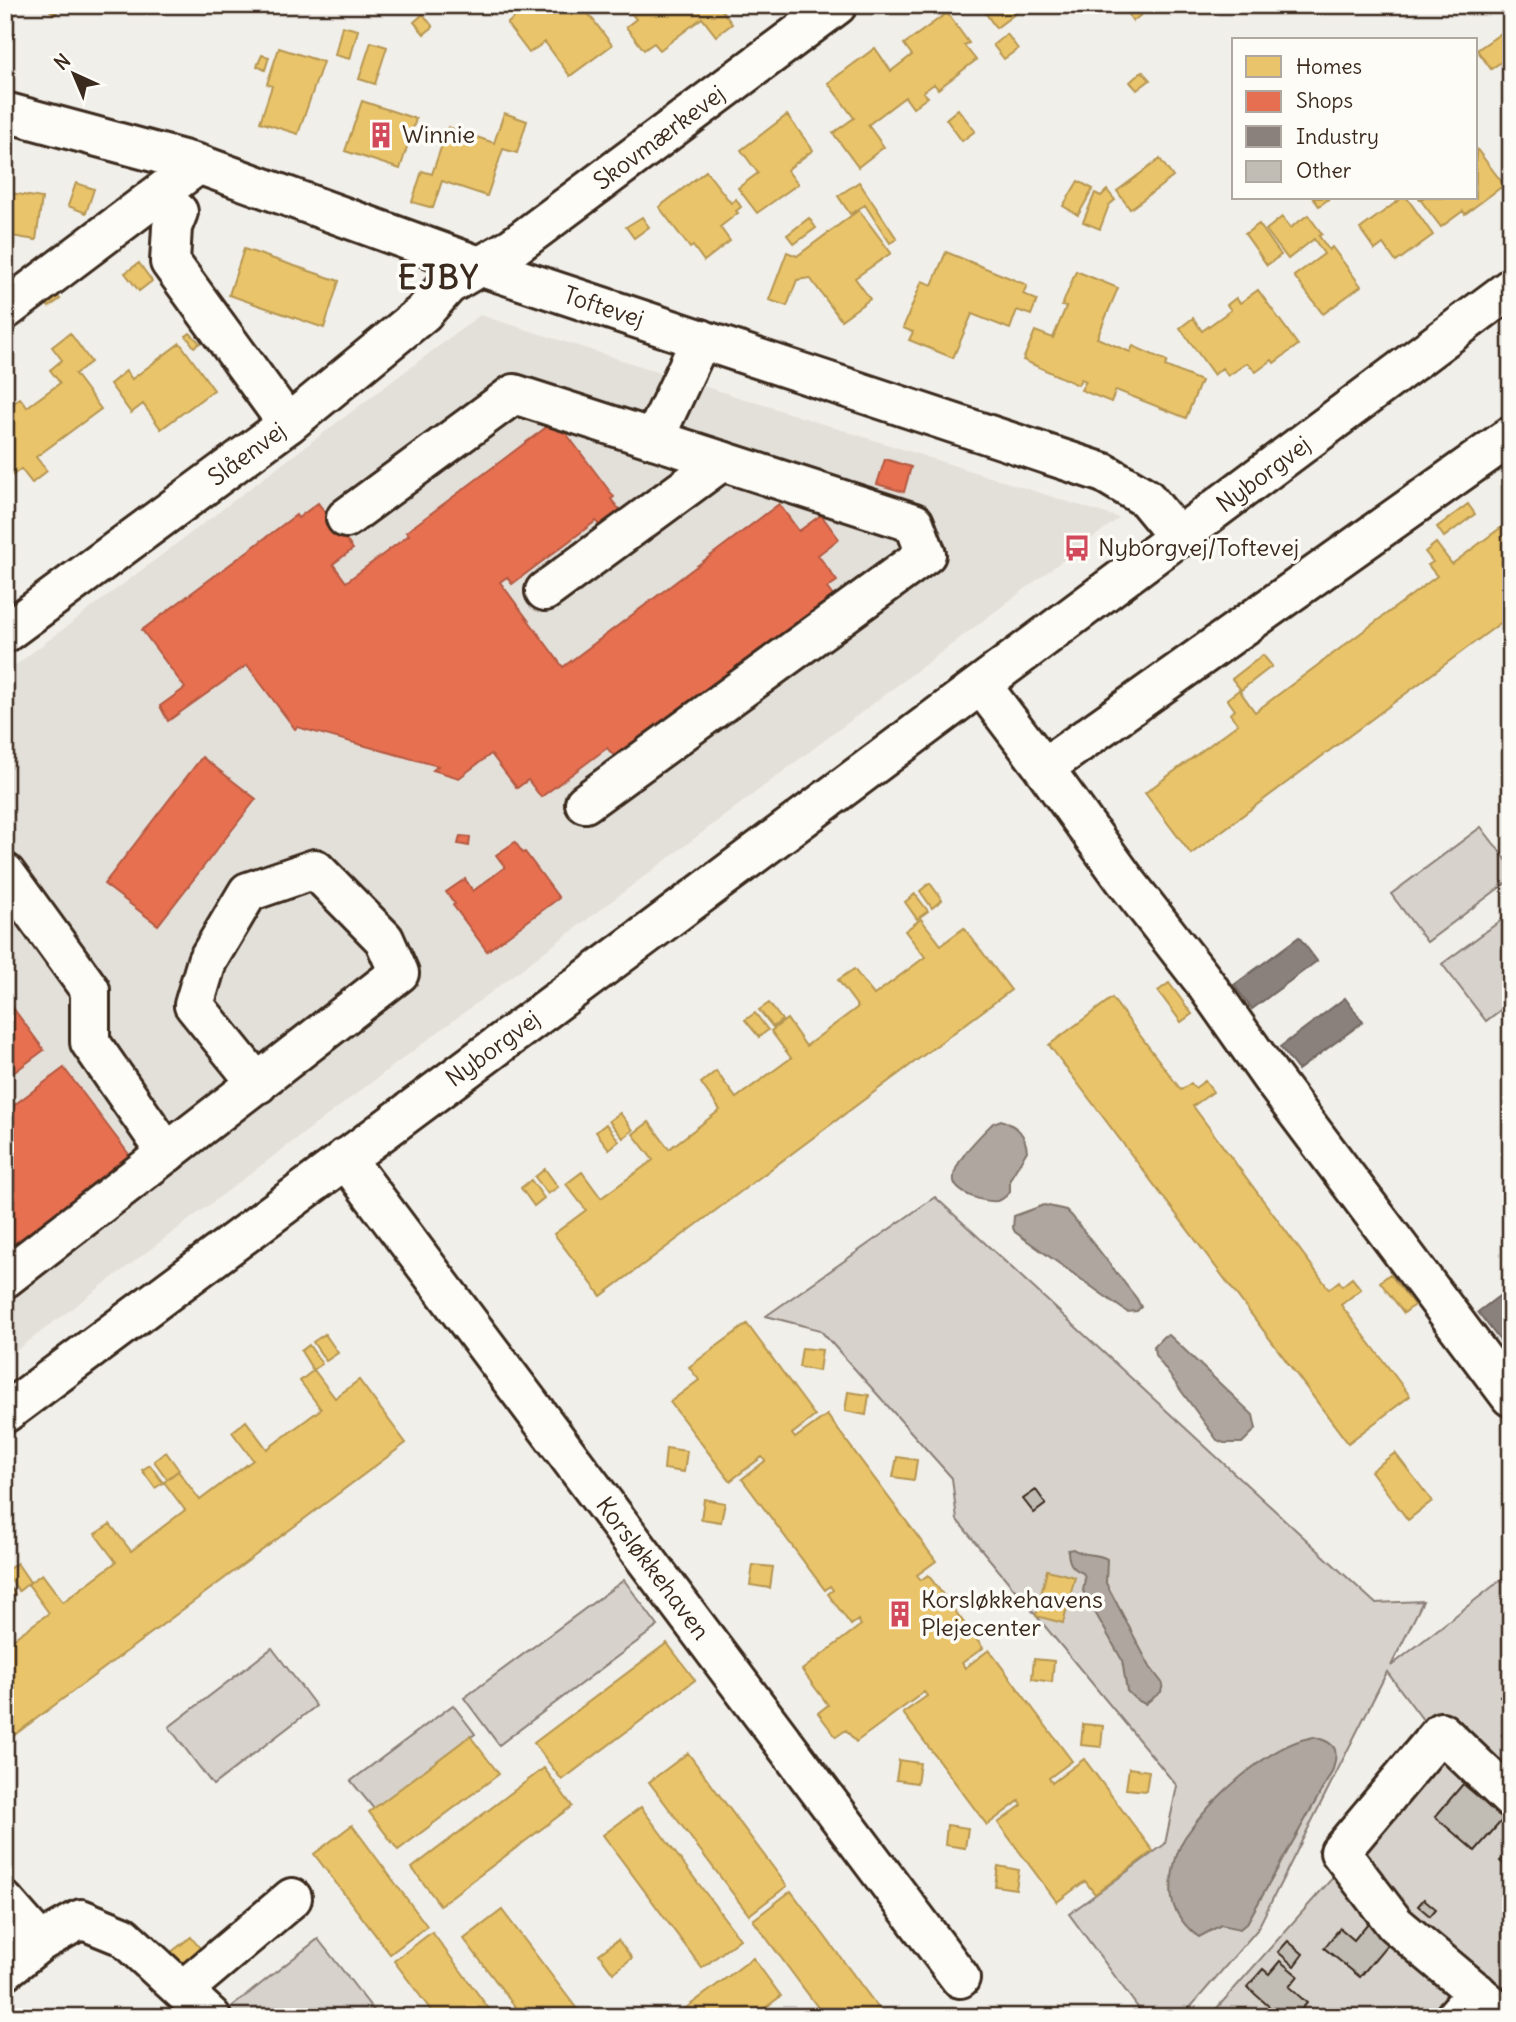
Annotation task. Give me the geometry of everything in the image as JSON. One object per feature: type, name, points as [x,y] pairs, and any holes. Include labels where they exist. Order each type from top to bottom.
[{"type":"street","name":"Skovmærkevej","points":[[482,267],[681,124],[837,5]]},
{"type":"street","name":"Toftevej","points":[[5,112],[198,164],[482,267],[1104,473],[1146,498],[1179,538]]},
{"type":"street","points":[[5,310],[198,164]]},
{"type":"street","points":[[178,212],[172,227],[170,262],[288,424]]},
{"type":"street","name":"Slåenvej","points":[[5,633],[288,424],[423,313],[448,285],[482,267]]},
{"type":"street","name":"Nyborgvej","points":[[5,1413],[982,686],[1511,288]]},
{"type":"street","points":[[654,439],[701,339]]},
{"type":"street","points":[[346,518],[514,394],[914,523],[926,554],[584,803]]},
{"type":"street","points":[[1044,768],[1511,436]]},
{"type":"street","points":[[545,591],[722,461]]},
{"type":"street","points":[[982,686],[1511,1397]]},
{"type":"street","points":[[5,1278],[258,1084],[399,974],[384,939],[315,869],[248,892],[207,961],[194,1005],[258,1084]]},
{"type":"street","points":[[5,873],[90,990],[89,1042],[167,1153]]},
{"type":"street","name":"Korsløkkehaven","points":[[345,1158],[960,1978]]},
{"type":"street","points":[[1506,2017],[1466,2005],[1395,1924],[1340,1852],[1441,1732],[1511,1799]]},
{"type":"street","points":[[183,1990],[292,1898]]},
{"type":"street","points":[[5,1902],[40,1942]]},
{"type":"street","points":[[5,1970],[40,1942],[81,1919],[123,1936],[211,2017]]},
{"type":"shaded area","points":[[480,315],[1119,518],[5,1359],[5,673]]},
{"type":"shaded area","points":[[1481,827],[1511,866],[1511,879],[1427,942],[1391,894]]},
{"type":"shaded area","points":[[1511,913],[1511,1002],[1486,1021],[1442,964]]},
{"type":"shaded area","points":[[1001,1120],[1020,1131],[1027,1151],[1010,1179],[1010,1192],[1004,1198],[992,1201],[972,1197],[956,1186],[954,1174],[957,1166],[981,1135],[993,1123]]},
{"type":"shaded area","points":[[935,1197],[1375,1603],[1423,1601],[1391,1666],[1511,1572],[1511,2017],[1209,2017],[1336,1874],[1318,1850],[1423,1720],[1387,1672],[1257,1930],[1182,2017],[1145,2017],[1069,1914],[1165,1844],[1177,1786],[957,1520],[952,1478],[820,1330],[766,1316]]},
{"type":"shaded area","points":[[1044,1205],[1066,1210],[1072,1216],[1137,1299],[1141,1307],[1137,1311],[1127,1312],[1015,1232],[1014,1216]]},
{"type":"shaded area","points":[[1169,1335],[1253,1415],[1256,1429],[1242,1443],[1224,1443],[1217,1440],[1155,1355],[1154,1346],[1164,1336]]},
{"type":"shaded area","points":[[1068,1550],[1107,1559],[1106,1583],[1150,1667],[1163,1684],[1161,1692],[1145,1704],[1127,1691],[1122,1660],[1083,1591],[1083,1573],[1073,1567],[1070,1561]]},
{"type":"shaded area","points":[[624,1580],[658,1626],[499,1745],[464,1698]]},
{"type":"shaded area","points":[[272,1648],[316,1706],[213,1785],[169,1727]]},
{"type":"shaded area","points":[[453,1705],[475,1734],[374,1809],[351,1781]]},
{"type":"shaded area","points":[[1314,1737],[1328,1742],[1335,1749],[1336,1759],[1332,1772],[1247,1923],[1240,1929],[1221,1925],[1199,1937],[1182,1921],[1172,1899],[1174,1867],[1185,1837],[1225,1791],[1260,1762],[1278,1750]]},
{"type":"shaded area","points":[[318,1939],[379,2017],[231,2017],[225,2012]]},
{"type":"building: Homes","points":[[45,5],[64,5],[54,15]]},
{"type":"building: Homes","points":[[528,5],[582,5],[612,45],[570,76],[545,42],[529,53],[507,24]]},
{"type":"building: Homes","points":[[641,5],[718,5],[732,24],[716,36],[702,18],[660,50],[654,43],[644,50],[626,27],[636,19],[631,13]]},
{"type":"building: Homes","points":[[980,5],[1027,5],[996,28]]},
{"type":"building: Homes","points":[[1121,5],[1154,5],[1133,21]]},
{"type":"building: Homes","points":[[947,13],[969,43],[964,45],[976,60],[938,89],[934,84],[923,92],[928,97],[913,108],[905,97],[868,125],[884,147],[858,167],[833,133],[854,118],[828,83],[875,48],[891,71],[912,55],[904,44]]},
{"type":"building: Homes","points":[[423,14],[433,27],[424,34],[414,22]]},
{"type":"building: Homes","points":[[342,26],[358,30],[350,59],[335,55]]},
{"type":"building: Homes","points":[[1503,32],[1511,43],[1511,55],[1491,69],[1478,49]]},
{"type":"building: Homes","points":[[1007,34],[1018,49],[1004,59],[993,45]]},
{"type":"building: Homes","points":[[371,42],[387,47],[375,84],[359,79]]},
{"type":"building: Homes","points":[[279,48],[323,62],[298,134],[260,122],[272,86],[267,84]]},
{"type":"building: Homes","points":[[262,55],[269,57],[265,70],[257,66]]},
{"type":"building: Homes","points":[[1142,71],[1150,80],[1137,90],[1130,82]]},
{"type":"building: Homes","name":"Winnie","points":[[362,101],[416,119],[400,169],[345,151]]},
{"type":"building: Homes","points":[[958,109],[975,131],[962,141],[946,119]]},
{"type":"building: Homes","points":[[504,113],[527,121],[517,153],[503,149],[487,196],[442,181],[433,208],[412,202],[422,171],[432,174],[448,127],[494,143]]},
{"type":"building: Homes","points":[[787,115],[813,150],[787,170],[798,184],[757,213],[738,188],[758,173],[741,150]]},
{"type":"building: Homes","points":[[1478,151],[1504,185],[1465,214],[1463,211],[1441,227],[1421,200],[1478,200]]},
{"type":"building: Homes","points":[[1160,159],[1173,177],[1130,209],[1117,191]]},
{"type":"building: Homes","points":[[706,171],[731,203],[736,199],[741,207],[736,211],[738,213],[720,227],[730,241],[704,261],[693,246],[690,248],[659,207]]},
{"type":"building: Homes","points":[[1078,181],[1093,189],[1078,215],[1063,206]]},
{"type":"building: Homes","points":[[859,182],[897,239],[890,243],[865,205],[850,214],[838,196]]},
{"type":"building: Homes","points":[[76,183],[94,189],[86,213],[68,206]]},
{"type":"building: Homes","points":[[1107,190],[1115,200],[1109,205],[1100,229],[1083,222],[1095,193],[1101,196]]},
{"type":"building: Homes","points":[[5,192],[42,198],[36,240],[5,235]]},
{"type":"building: Homes","points":[[1314,200],[1327,200],[1319,206]]},
{"type":"building: Homes","points":[[1399,200],[1408,200],[1433,235],[1396,262],[1383,244],[1375,250],[1360,229]]},
{"type":"building: Homes","points":[[859,210],[891,253],[855,278],[870,299],[841,320],[810,278],[797,280],[787,306],[769,300],[787,252],[797,256]]},
{"type":"building: Homes","points":[[1308,215],[1322,234],[1319,236],[1329,250],[1332,247],[1361,286],[1323,314],[1294,276],[1324,254],[1314,239],[1288,259],[1266,230],[1282,217],[1290,228]]},
{"type":"building: Homes","points":[[642,217],[649,227],[634,238],[626,227]]},
{"type":"building: Homes","points":[[809,218],[816,228],[794,244],[787,235]]},
{"type":"building: Homes","points":[[1259,224],[1281,255],[1267,265],[1245,234]]},
{"type":"building: Homes","points":[[244,249],[339,281],[324,328],[229,295]]},
{"type":"building: Homes","points":[[946,252],[1027,285],[1023,294],[1037,300],[1031,315],[1017,310],[1010,329],[972,314],[953,358],[909,340],[913,332],[903,328],[922,281],[932,285]]},
{"type":"building: Homes","points":[[139,263],[152,281],[139,291],[125,273]]},
{"type":"building: Homes","points":[[1076,271],[1118,288],[1097,338],[1130,352],[1133,346],[1167,361],[1165,366],[1201,381],[1186,418],[1116,390],[1111,402],[1081,390],[1086,381],[1081,379],[1078,385],[1023,360],[1035,331],[1053,338],[1066,307],[1062,306]]},
{"type":"building: Homes","points":[[53,290],[60,299],[49,307],[42,297]]},
{"type":"building: Homes","points":[[1258,290],[1298,345],[1274,363],[1272,360],[1256,372],[1247,363],[1228,376],[1222,368],[1214,375],[1180,328],[1193,318],[1202,331],[1231,310],[1227,305],[1236,298],[1240,303]]},
{"type":"building: Homes","points":[[70,333],[91,362],[75,374],[101,409],[36,457],[47,471],[32,483],[21,469],[5,481],[5,423],[14,416],[8,408],[20,398],[27,407],[60,383],[50,370],[62,360],[52,347]]},
{"type":"building: Homes","points":[[190,333],[200,343],[194,347],[186,336]]},
{"type":"building: Homes","points":[[180,343],[214,390],[161,429],[143,404],[131,413],[110,384],[126,371],[132,379]]},
{"type":"building: Homes","points":[[1468,504],[1475,514],[1444,537],[1437,527]]},
{"type":"building: Homes","points":[[1511,520],[1511,615],[1191,854],[1145,793],[1238,724],[1230,714],[1235,710],[1227,699],[1239,690],[1255,712],[1437,576],[1428,565],[1433,562],[1425,552],[1436,543],[1452,564]]},
{"type":"building: Homes","points":[[1263,655],[1272,666],[1241,690],[1232,679]]},
{"type":"building: Homes","points":[[930,883],[942,900],[932,908],[920,891]]},
{"type":"building: Homes","points":[[915,894],[928,911],[917,919],[905,902]]},
{"type":"building: Homes","points":[[921,919],[941,945],[964,928],[1011,990],[601,1296],[554,1234],[586,1210],[566,1184],[582,1172],[601,1198],[653,1160],[633,1134],[649,1122],[669,1149],[720,1110],[701,1083],[716,1071],[736,1098],[791,1058],[771,1031],[787,1019],[806,1046],[858,1007],[838,980],[854,969],[874,995],[925,957],[905,931]]},
{"type":"building: Homes","points":[[1169,983],[1192,1014],[1181,1022],[1158,991]]},
{"type":"building: Homes","points":[[1112,998],[1181,1090],[1191,1083],[1195,1088],[1205,1081],[1213,1092],[1193,1106],[1329,1289],[1339,1281],[1342,1286],[1352,1278],[1361,1289],[1341,1305],[1410,1396],[1348,1443],[1049,1045]]},
{"type":"building: Homes","points":[[769,1003],[782,1020],[773,1027],[759,1010]]},
{"type":"building: Homes","points":[[755,1013],[768,1030],[759,1037],[745,1020]]},
{"type":"building: Homes","points":[[620,1113],[633,1130],[623,1138],[609,1121]]},
{"type":"building: Homes","points":[[606,1124],[619,1141],[609,1149],[596,1132]]},
{"type":"building: Homes","points":[[545,1169],[558,1187],[548,1194],[535,1177]]},
{"type":"building: Homes","points":[[531,1180],[544,1198],[534,1206],[521,1188]]},
{"type":"building: Homes","points":[[1390,1274],[1414,1305],[1404,1313],[1380,1282]]},
{"type":"building: Homes","name":"Korsløkkehavens Plejecenter","points":[[747,1324],[815,1416],[792,1434],[795,1438],[827,1415],[936,1561],[917,1575],[921,1580],[928,1575],[983,1648],[962,1663],[965,1668],[989,1650],[1072,1761],[1049,1778],[1052,1783],[1084,1759],[1153,1851],[1095,1894],[1085,1881],[1057,1902],[998,1823],[1022,1805],[1019,1801],[987,1825],[903,1713],[927,1696],[924,1692],[856,1742],[846,1730],[836,1737],[818,1713],[828,1705],[802,1670],[861,1625],[858,1620],[851,1625],[828,1594],[833,1590],[830,1586],[825,1590],[742,1479],[765,1461],[762,1457],[730,1481],[670,1402],[699,1380],[689,1367]]},
{"type":"building: Homes","points":[[325,1334],[338,1353],[326,1361],[313,1342]]},
{"type":"building: Homes","points":[[309,1345],[322,1364],[313,1370],[301,1351]]},
{"type":"building: Homes","points":[[802,1348],[822,1350],[819,1371],[799,1367]]},
{"type":"building: Homes","points":[[314,1370],[335,1398],[359,1380],[406,1443],[5,1742],[5,1645],[49,1613],[28,1584],[42,1574],[63,1602],[116,1562],[95,1534],[110,1524],[131,1551],[185,1510],[164,1482],[178,1471],[200,1500],[253,1460],[232,1432],[246,1421],[267,1449],[321,1409],[300,1381]]},
{"type":"building: Homes","points":[[848,1392],[869,1395],[866,1415],[845,1411]]},
{"type":"building: Homes","points":[[666,1448],[687,1451],[684,1472],[664,1469]]},
{"type":"building: Homes","points":[[166,1452],[179,1470],[167,1479],[154,1461]]},
{"type":"building: Homes","points":[[1395,1453],[1432,1501],[1408,1520],[1371,1471]]},
{"type":"building: Homes","points":[[897,1457],[917,1460],[914,1480],[893,1477]]},
{"type":"building: Homes","points":[[150,1465],[163,1483],[155,1488],[142,1470]]},
{"type":"building: Homes","points":[[704,1499],[725,1503],[721,1522],[701,1519]]},
{"type":"building: Homes","points":[[17,1563],[30,1582],[19,1591],[5,1572]]},
{"type":"building: Homes","points":[[753,1565],[773,1567],[770,1588],[750,1585]]},
{"type":"building: Homes","points":[[1047,1570],[1075,1577],[1063,1623],[1036,1616]]},
{"type":"building: Homes","points":[[5,1581],[15,1594],[6,1601],[5,1600]]},
{"type":"building: Homes","points":[[667,1643],[695,1680],[562,1780],[534,1743]]},
{"type":"building: Homes","points":[[1034,1659],[1054,1661],[1052,1682],[1032,1679]]},
{"type":"building: Homes","points":[[1083,1724],[1103,1726],[1101,1747],[1081,1745]]},
{"type":"building: Homes","points":[[470,1736],[499,1774],[398,1850],[369,1812]]},
{"type":"building: Homes","points":[[688,1753],[787,1886],[749,1915],[649,1782]]},
{"type":"building: Homes","points":[[899,1760],[920,1763],[917,1783],[896,1780]]},
{"type":"building: Homes","points":[[544,1768],[572,1806],[440,1905],[412,1868]]},
{"type":"building: Homes","points":[[1129,1768],[1149,1771],[1146,1791],[1126,1789]]},
{"type":"building: Homes","points":[[641,1807],[740,1939],[702,1968],[603,1835]]},
{"type":"building: Homes","points":[[352,1825],[427,1926],[390,1954],[314,1854]]},
{"type":"building: Homes","points":[[947,1825],[968,1828],[965,1848],[945,1845]]},
{"type":"building: Homes","points":[[998,1866],[1019,1870],[1016,1889],[995,1886]]},
{"type":"building: Homes","points":[[791,1891],[885,2017],[825,2017],[753,1920]]},
{"type":"building: Homes","points":[[502,1910],[583,2017],[523,2017],[464,1939]]},
{"type":"building: Homes","points":[[432,1932],[495,2017],[436,2017],[394,1961]]},
{"type":"building: Homes","points":[[191,1937],[203,1952],[178,1971],[166,1956]]},
{"type":"building: Homes","points":[[618,1940],[632,1958],[613,1973],[599,1954]]},
{"type":"building: Homes","points":[[753,1958],[781,1996],[753,2017],[674,2017]]},
{"type":"building: Shops","points":[[556,420],[614,497],[611,499],[623,514],[602,530],[596,521],[512,584],[507,577],[500,582],[563,667],[779,504],[799,531],[821,515],[839,539],[818,555],[837,581],[827,588],[833,596],[616,758],[607,748],[541,797],[528,780],[517,788],[491,754],[459,778],[433,770],[438,766],[297,727],[295,729],[247,665],[168,721],[160,706],[185,688],[142,630],[296,515],[298,518],[318,503],[353,549],[333,564],[346,582],[409,535],[406,532]]},
{"type":"building: Shops","points":[[885,459],[911,467],[904,492],[877,484]]},
{"type":"building: Shops","points":[[202,757],[256,799],[158,925],[104,884]]},
{"type":"building: Shops","points":[[460,836],[470,837],[469,846],[458,844]]},
{"type":"building: Shops","points":[[515,842],[559,898],[487,951],[446,892],[465,879],[473,891],[505,867],[496,855]]},
{"type":"building: Shops","points":[[5,997],[44,1050],[5,1079]]},
{"type":"building: Shops","points":[[64,1068],[131,1157],[5,1251],[5,1093],[14,1105]]},
{"type":"building: Industry","points":[[1299,937],[1317,961],[1252,1009],[1234,985]]},
{"type":"building: Industry","points":[[1345,998],[1363,1022],[1298,1070],[1280,1047]]},
{"type":"building: Industry","points":[[1511,1287],[1511,1355],[1478,1312]]},
{"type":"building: Other","points":[[1036,1490],[1046,1504],[1034,1513],[1023,1499]]},
{"type":"building: Other","points":[[1508,1688],[1511,1691],[1511,1706],[1500,1696]]},
{"type":"building: Other","points":[[1511,1727],[1511,1743],[1510,1743],[1502,1735]]},
{"type":"building: Other","points":[[1463,1784],[1504,1818],[1475,1851],[1435,1817]]},
{"type":"building: Other","points":[[1511,1851],[1511,1871],[1500,1861]]},
{"type":"building: Other","points":[[1424,1899],[1436,1909],[1430,1916],[1418,1906]]},
{"type":"building: Other","points":[[1368,1923],[1390,1941],[1360,1977],[1324,1948],[1340,1928],[1354,1940]]},
{"type":"building: Other","points":[[1288,1941],[1303,1954],[1294,1966],[1278,1952]]},
{"type":"building: Other","points":[[1280,1961],[1298,1976],[1289,1987],[1307,2003],[1295,2017],[1281,2017],[1247,1987],[1263,1969],[1269,1974]]},
{"type":"building: Other","points":[[1247,2008],[1256,2017],[1238,2017]]},
{"type":"place","name":"Winnie","points":[[381,135]]},
{"type":"place","name":"Nyborgvej/Toftevej","points":[[1077,548]]},
{"type":"place","name":"Korsløkkehavens Plejecenter","points":[[900,1614]]},
{"type":"district","name":"EJBY","points":[[439,278]]}]
